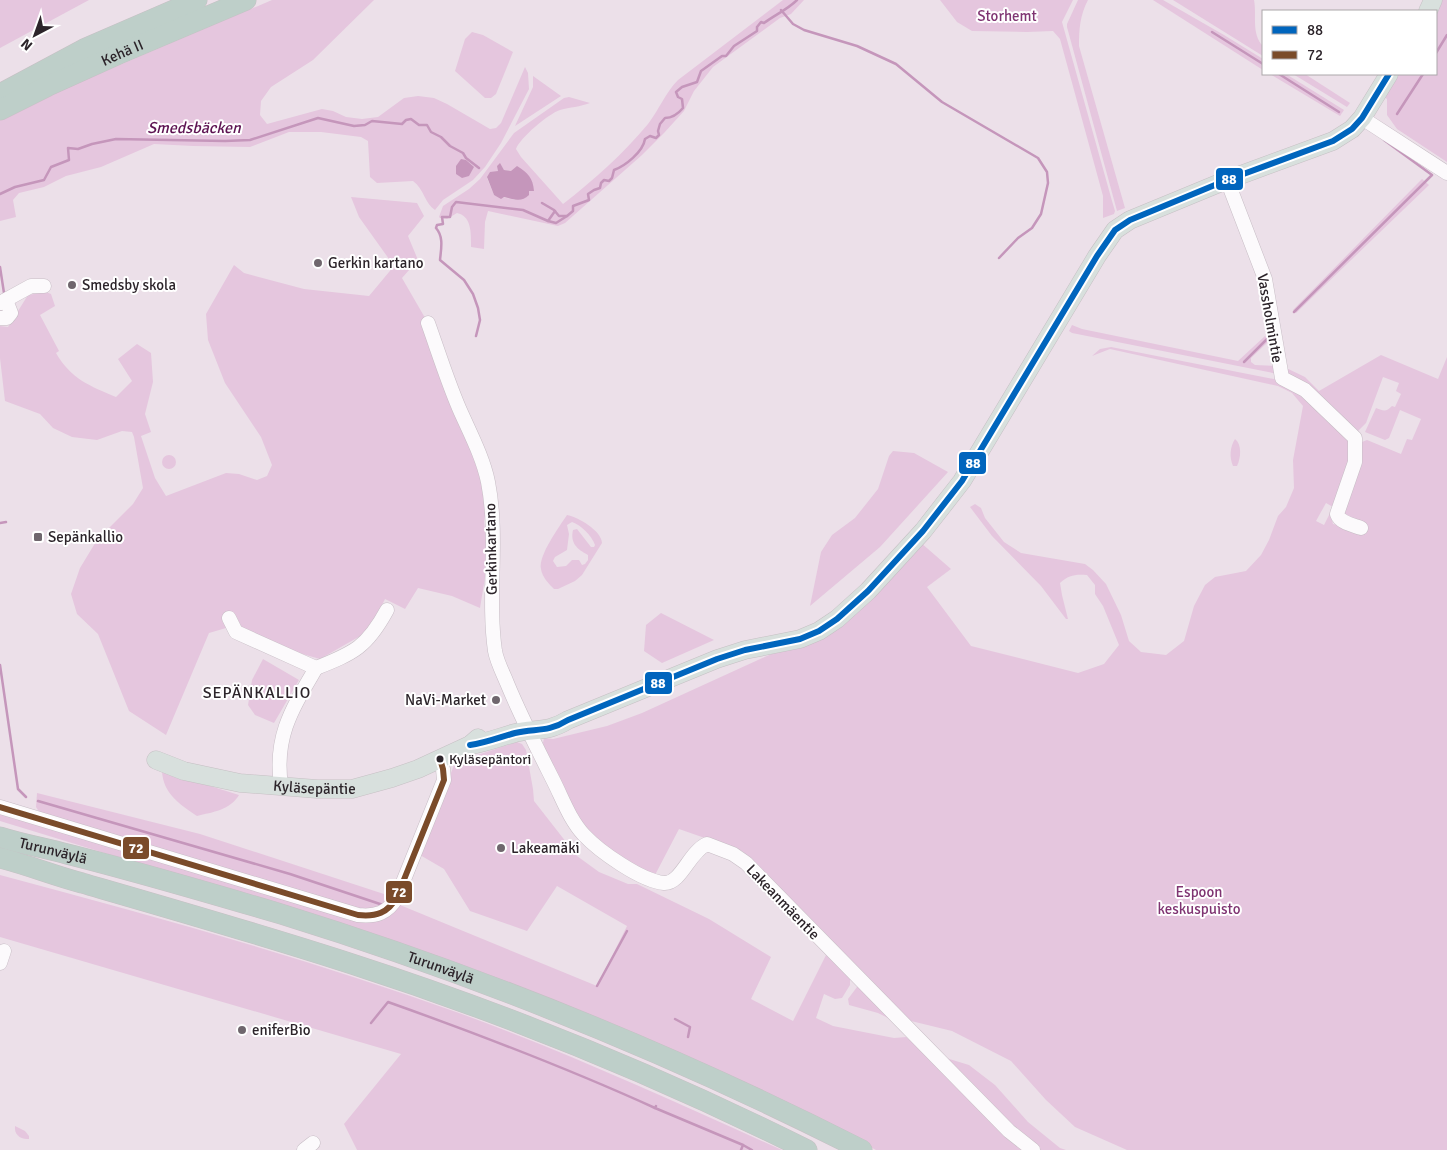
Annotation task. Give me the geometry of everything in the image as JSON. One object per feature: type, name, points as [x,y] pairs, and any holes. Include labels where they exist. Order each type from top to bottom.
[{"type":"highway","name":"Kehä II","points":[[0,94],[84,49],[197,0]]},
{"type":"highway","name":"Kehä II","points":[[0,110],[119,54],[246,0]]},
{"type":"highway","points":[[0,86],[38,66],[84,49]]},
{"type":"highway","points":[[0,827],[23,834],[66,853]]},
{"type":"highway","name":"Turunväylä","points":[[0,838],[66,853],[203,891],[385,948],[529,1001],[673,1060],[805,1121],[862,1150]]},
{"type":"highway","name":"Turunväylä","points":[[0,858],[281,942],[468,1004],[654,1079],[807,1150]]},
{"type":"highway","points":[[0,868],[58,876]]},
{"type":"main road","name":"Kyläsepäntie","points":[[156,760],[184,771],[240,783],[317,789],[352,789],[392,778],[440,759],[470,745],[483,734],[511,723],[526,726],[557,719],[568,720],[717,659],[744,650],[800,639],[819,631],[837,619],[868,590],[923,531],[953,494],[1097,256],[1115,230],[1130,220],[1227,180],[1333,141],[1352,129],[1362,118],[1388,75]]},
{"type":"street","points":[[1362,118],[1447,173]]},
{"type":"street","name":"Vassholmintie","points":[[1227,180],[1265,278],[1282,378],[1305,390],[1355,438],[1355,462],[1337,514],[1338,518],[1342,521],[1361,528]]},
{"type":"street","points":[[0,318],[5,319],[11,313],[3,301],[31,286],[44,286]]},
{"type":"street","name":"Gerkinkartano","points":[[428,323],[488,481],[494,555],[491,590],[496,654],[526,726]]},
{"type":"street","points":[[281,786],[279,760],[282,738],[289,716],[316,668],[342,658],[361,646],[377,629],[387,610]]},
{"type":"street","points":[[228,618],[236,632],[316,668]]},
{"type":"street","name":"Lakeanmäentie","points":[[526,726],[572,818],[583,834],[603,852],[647,878],[664,883],[671,882],[678,877],[699,847],[707,844],[734,854],[746,862],[1009,1131],[1033,1150]]},
{"type":"street","points":[[0,807],[348,913],[370,916],[386,911],[397,897],[444,780],[440,759]]},
{"type":"green space","points":[[0,0],[89,0],[0,48]]},
{"type":"green space","points":[[272,0],[374,0],[313,60],[271,87],[261,101],[260,115],[267,124],[322,109],[333,111],[346,117],[362,119],[378,117],[404,98],[418,96],[434,98],[490,129],[496,128],[501,123],[525,67],[528,73],[529,89],[501,143],[485,167],[473,180],[443,200],[435,210],[413,181],[377,183],[370,177],[368,141],[361,137],[321,132],[289,132],[250,147],[154,144],[101,167],[66,176],[44,187],[19,193],[13,200],[16,217],[0,221],[0,120],[47,96]]},
{"type":"green space","points":[[783,0],[804,0],[791,14],[780,18],[713,67],[694,91],[684,111],[664,133],[565,223],[558,226],[488,211],[485,222],[484,249],[471,247],[470,226],[462,215],[457,213],[447,219],[439,217],[443,206],[469,189],[480,179],[514,133],[564,98],[569,97],[590,103],[555,112],[529,133],[516,149],[563,204],[629,146],[648,124],[669,90],[678,80]],"holes":[[[500,164],[504,170],[511,171],[533,191],[529,191],[516,200],[494,195],[487,178],[498,171]]]},
{"type":"green space","name":"Storhemt","points":[[940,0],[1073,0],[1062,22],[1115,211],[1114,214],[1103,218],[1103,196],[1060,39],[1053,31],[972,31],[957,22]]},
{"type":"green space","points":[[1078,0],[1088,0],[1080,22],[1079,46],[1125,208],[1117,211],[1067,27]]},
{"type":"green space","points":[[1153,0],[1163,0],[1262,58],[1262,69]]},
{"type":"green space","points":[[1173,0],[1254,0],[1256,30],[1262,45],[1262,55]]},
{"type":"green space","points":[[1442,0],[1447,0],[1447,162],[1397,129],[1387,115],[1387,99],[1384,97],[1395,75],[1437,75],[1437,10]]},
{"type":"green space","points":[[472,32],[483,35],[513,52],[496,94],[491,98],[485,98],[455,71],[465,39]]},
{"type":"green space","points":[[1272,75],[1288,75],[1344,110],[1340,116]]},
{"type":"green space","points":[[1295,75],[1307,75],[1350,103],[1347,107]]},
{"type":"green space","points":[[533,76],[561,96],[515,126],[533,87]]},
{"type":"green space","points":[[1422,179],[1429,185],[1296,313],[1293,310]]},
{"type":"green space","points":[[351,197],[417,203],[424,216],[408,236],[418,260],[402,278],[428,323],[489,495],[484,521],[488,559],[480,608],[452,596],[418,588],[405,609],[385,599],[369,631],[320,659],[235,635],[226,628],[209,633],[166,735],[129,711],[98,634],[77,614],[71,594],[80,568],[97,540],[133,504],[143,488],[132,432],[122,431],[97,440],[72,437],[53,428],[40,414],[5,401],[0,358],[0,326],[8,327],[28,295],[46,292],[51,294],[55,306],[40,315],[59,351],[56,353],[68,369],[82,381],[116,397],[132,381],[118,359],[137,344],[151,353],[153,382],[145,414],[151,432],[141,436],[155,478],[166,496],[226,473],[239,474],[257,480],[267,476],[272,465],[261,437],[225,383],[208,340],[206,314],[234,265],[244,273],[304,289],[369,296],[394,266],[359,217]]},
{"type":"green space","points":[[1072,325],[1082,329],[1238,361],[1265,336],[1269,341],[1251,358],[1251,362],[1255,365],[1277,366],[1278,374],[1072,333],[1069,331]]},
{"type":"green space","name":"Espoon keskuspuisto","points":[[1111,347],[1279,380],[1297,388],[1348,435],[1354,449],[1332,520],[1333,524],[1347,527],[1342,519],[1362,442],[1367,440],[1401,454],[1407,439],[1412,440],[1421,419],[1400,410],[1389,438],[1385,440],[1365,432],[1376,408],[1385,410],[1392,406],[1395,407],[1401,394],[1396,391],[1399,383],[1383,377],[1366,423],[1357,432],[1287,377],[1282,366],[1305,377],[1319,391],[1381,355],[1438,379],[1447,357],[1447,1150],[1127,1150],[1075,1127],[1046,1100],[1011,1061],[952,1031],[907,1020],[742,851],[679,829],[655,875],[616,855],[595,839],[579,821],[561,787],[546,752],[543,743],[544,738],[553,739],[607,726],[642,713],[782,649],[832,633],[920,542],[951,569],[927,587],[971,646],[1078,673],[1104,664],[1119,645],[1103,606],[1095,594],[1095,585],[1087,575],[1072,576],[1060,583],[1068,619],[1066,619],[1041,586],[992,536],[970,507],[975,504],[981,508],[985,518],[1004,542],[1021,553],[1085,564],[1093,570],[1106,584],[1121,615],[1129,641],[1141,652],[1166,655],[1184,641],[1194,606],[1205,585],[1215,577],[1246,571],[1261,555],[1278,516],[1286,507],[1294,488],[1293,460],[1303,406],[1292,393],[1278,386],[1110,349],[1092,356],[1100,349]],"holes":[[[1326,503],[1333,507],[1324,525],[1316,521]]]},
{"type":"green space","points":[[1235,439],[1239,444],[1240,455],[1237,466],[1233,466],[1231,452]]},
{"type":"green space","points":[[893,451],[914,453],[948,472],[880,547],[810,606],[821,552],[832,535],[855,518],[878,489],[889,456]]},
{"type":"green space","points":[[166,455],[172,455],[176,462],[172,469],[166,469],[162,465],[162,459]]},
{"type":"green space","points":[[567,515],[594,529],[601,538],[602,543],[582,575],[575,581],[554,589],[543,575],[541,563],[554,534]],"holes":[[[572,522],[589,535],[595,545],[591,547],[577,529],[573,530],[574,542],[578,548],[588,555],[588,560],[582,565],[579,560],[572,560],[566,566],[557,567],[553,561],[555,557],[567,550],[569,534],[567,525]]]},
{"type":"green space","points":[[661,613],[714,640],[662,663],[644,651],[646,625]]},
{"type":"green space","points":[[263,659],[299,680],[274,723],[255,715],[248,705],[252,680]]},
{"type":"green space","points":[[517,742],[522,744],[526,750],[534,801],[577,856],[599,872],[628,884],[637,884],[709,919],[771,957],[751,999],[793,1021],[826,955],[850,978],[850,985],[842,998],[835,999],[824,994],[816,1018],[833,1026],[894,1038],[906,1037],[923,1051],[969,1065],[995,1085],[1028,1122],[1060,1148],[1066,1150],[876,1150],[824,1123],[170,873],[0,821],[0,814],[351,919],[378,921],[389,916],[400,905],[597,986],[627,926],[557,886],[527,931],[470,911],[444,869],[420,855],[454,765],[459,761]]},
{"type":"green space","points":[[162,771],[239,795],[226,807],[215,812],[197,816],[178,802],[169,792],[165,786]]},
{"type":"green space","points":[[37,793],[200,834],[387,895],[390,900],[382,907],[358,910],[40,813],[36,807]]},
{"type":"green space","points":[[0,875],[231,939],[403,993],[500,1028],[581,1061],[782,1150],[357,1150],[344,1124],[401,1054],[0,937]]},
{"type":"green space","points":[[857,987],[861,987],[892,1020],[878,1013],[849,1005],[848,999]]},
{"type":"green space","points":[[15,1126],[25,1131],[29,1139],[23,1139],[18,1136],[15,1132]]},
{"type":"shaded area","points":[[461,159],[466,160],[474,167],[469,176],[462,178],[456,174],[456,166]]},
{"type":"shaded area","points":[[500,163],[504,170],[511,171],[517,166],[524,171],[531,179],[534,191],[529,191],[529,195],[520,200],[504,197],[501,199],[494,195],[487,177],[490,172],[498,171],[497,166]]},
{"type":"waterway","name":"Smedsbäcken","points":[[542,203],[554,210],[559,216],[567,216],[573,211],[573,206],[589,200],[588,194],[600,188],[604,180],[609,181],[614,170],[628,162],[641,149],[645,139],[650,136],[656,138],[659,135],[660,124],[665,118],[675,115],[683,108],[682,99],[678,97],[676,92],[682,87],[697,82],[701,71],[722,56],[726,56],[734,46],[757,31],[757,27],[761,22],[764,23],[797,0]]},
{"type":"waterway","points":[[781,10],[793,24],[804,30],[857,46],[896,64],[942,102],[1038,158],[1047,172],[1048,183],[1041,214],[1032,228],[1018,238],[999,258]]},
{"type":"waterway","points":[[1212,32],[1262,63]]},
{"type":"waterway","points":[[1437,51],[1447,35]]},
{"type":"waterway","points":[[1281,75],[1339,112]]},
{"type":"waterway","points":[[1397,114],[1422,75]]},
{"type":"waterway","name":"Smedsbäcken","points":[[0,194],[15,187],[44,180],[51,167],[69,160],[68,148],[78,149],[116,139],[250,140],[318,118],[354,126],[365,125],[372,121],[402,124],[406,120],[411,119],[419,125],[427,125],[431,132],[463,153],[466,158],[479,168]]},
{"type":"waterway","points":[[1294,312],[1432,175],[1384,140]]},
{"type":"waterway","points":[[476,336],[480,320],[473,294],[464,280],[440,260],[441,239],[436,228],[437,225],[443,224],[442,217],[450,217],[452,207],[456,202],[523,210],[548,221],[555,211]]},
{"type":"waterway","points":[[548,221],[556,223],[567,216]]},
{"type":"waterway","name":"Smedsbäcken","points":[[0,267],[4,293]]},
{"type":"waterway","points":[[1244,362],[1268,338]]},
{"type":"waterway","points":[[0,523],[6,522]]},
{"type":"waterway","points":[[0,665],[18,789],[26,797]]},
{"type":"waterway","points":[[38,801],[290,874],[383,905]]},
{"type":"waterway","points":[[597,986],[627,931]]},
{"type":"waterway","points":[[371,1023],[388,1002],[522,1052],[655,1108]]},
{"type":"waterway","points":[[675,1019],[690,1027],[688,1037]]},
{"type":"waterway","points":[[656,1106],[655,1108],[743,1145],[741,1150]]},
{"type":"waterway","points":[[743,1145],[752,1150]]},
{"type":"transit line","name":"88","points":[[470,745],[515,733],[554,727],[717,659],[745,650],[800,639],[819,631],[837,619],[868,591],[923,531],[962,481],[1097,256],[1115,230],[1130,220],[1227,180],[1333,141],[1352,129],[1362,118],[1388,75]]},
{"type":"transit line","name":"72","points":[[0,807],[358,915],[370,915],[381,913],[390,907],[397,897],[444,780],[440,759]]},
{"type":"place","name":"Gerkin kartano","points":[[318,263]]},
{"type":"place","name":"Smedsby skola","points":[[72,285]]},
{"type":"place","name":"Sepänkallio","points":[[38,537]]},
{"type":"place","name":"NaVi-Market","points":[[496,700]]},
{"type":"place","name":"Kyläsepäntori","points":[[440,759]]},
{"type":"place","name":"Lakeamäki","points":[[501,848]]},
{"type":"place","name":"eniferBio","points":[[242,1030]]},
{"type":"district","name":"SEPÄNKALLIO","points":[[257,693]]}]
